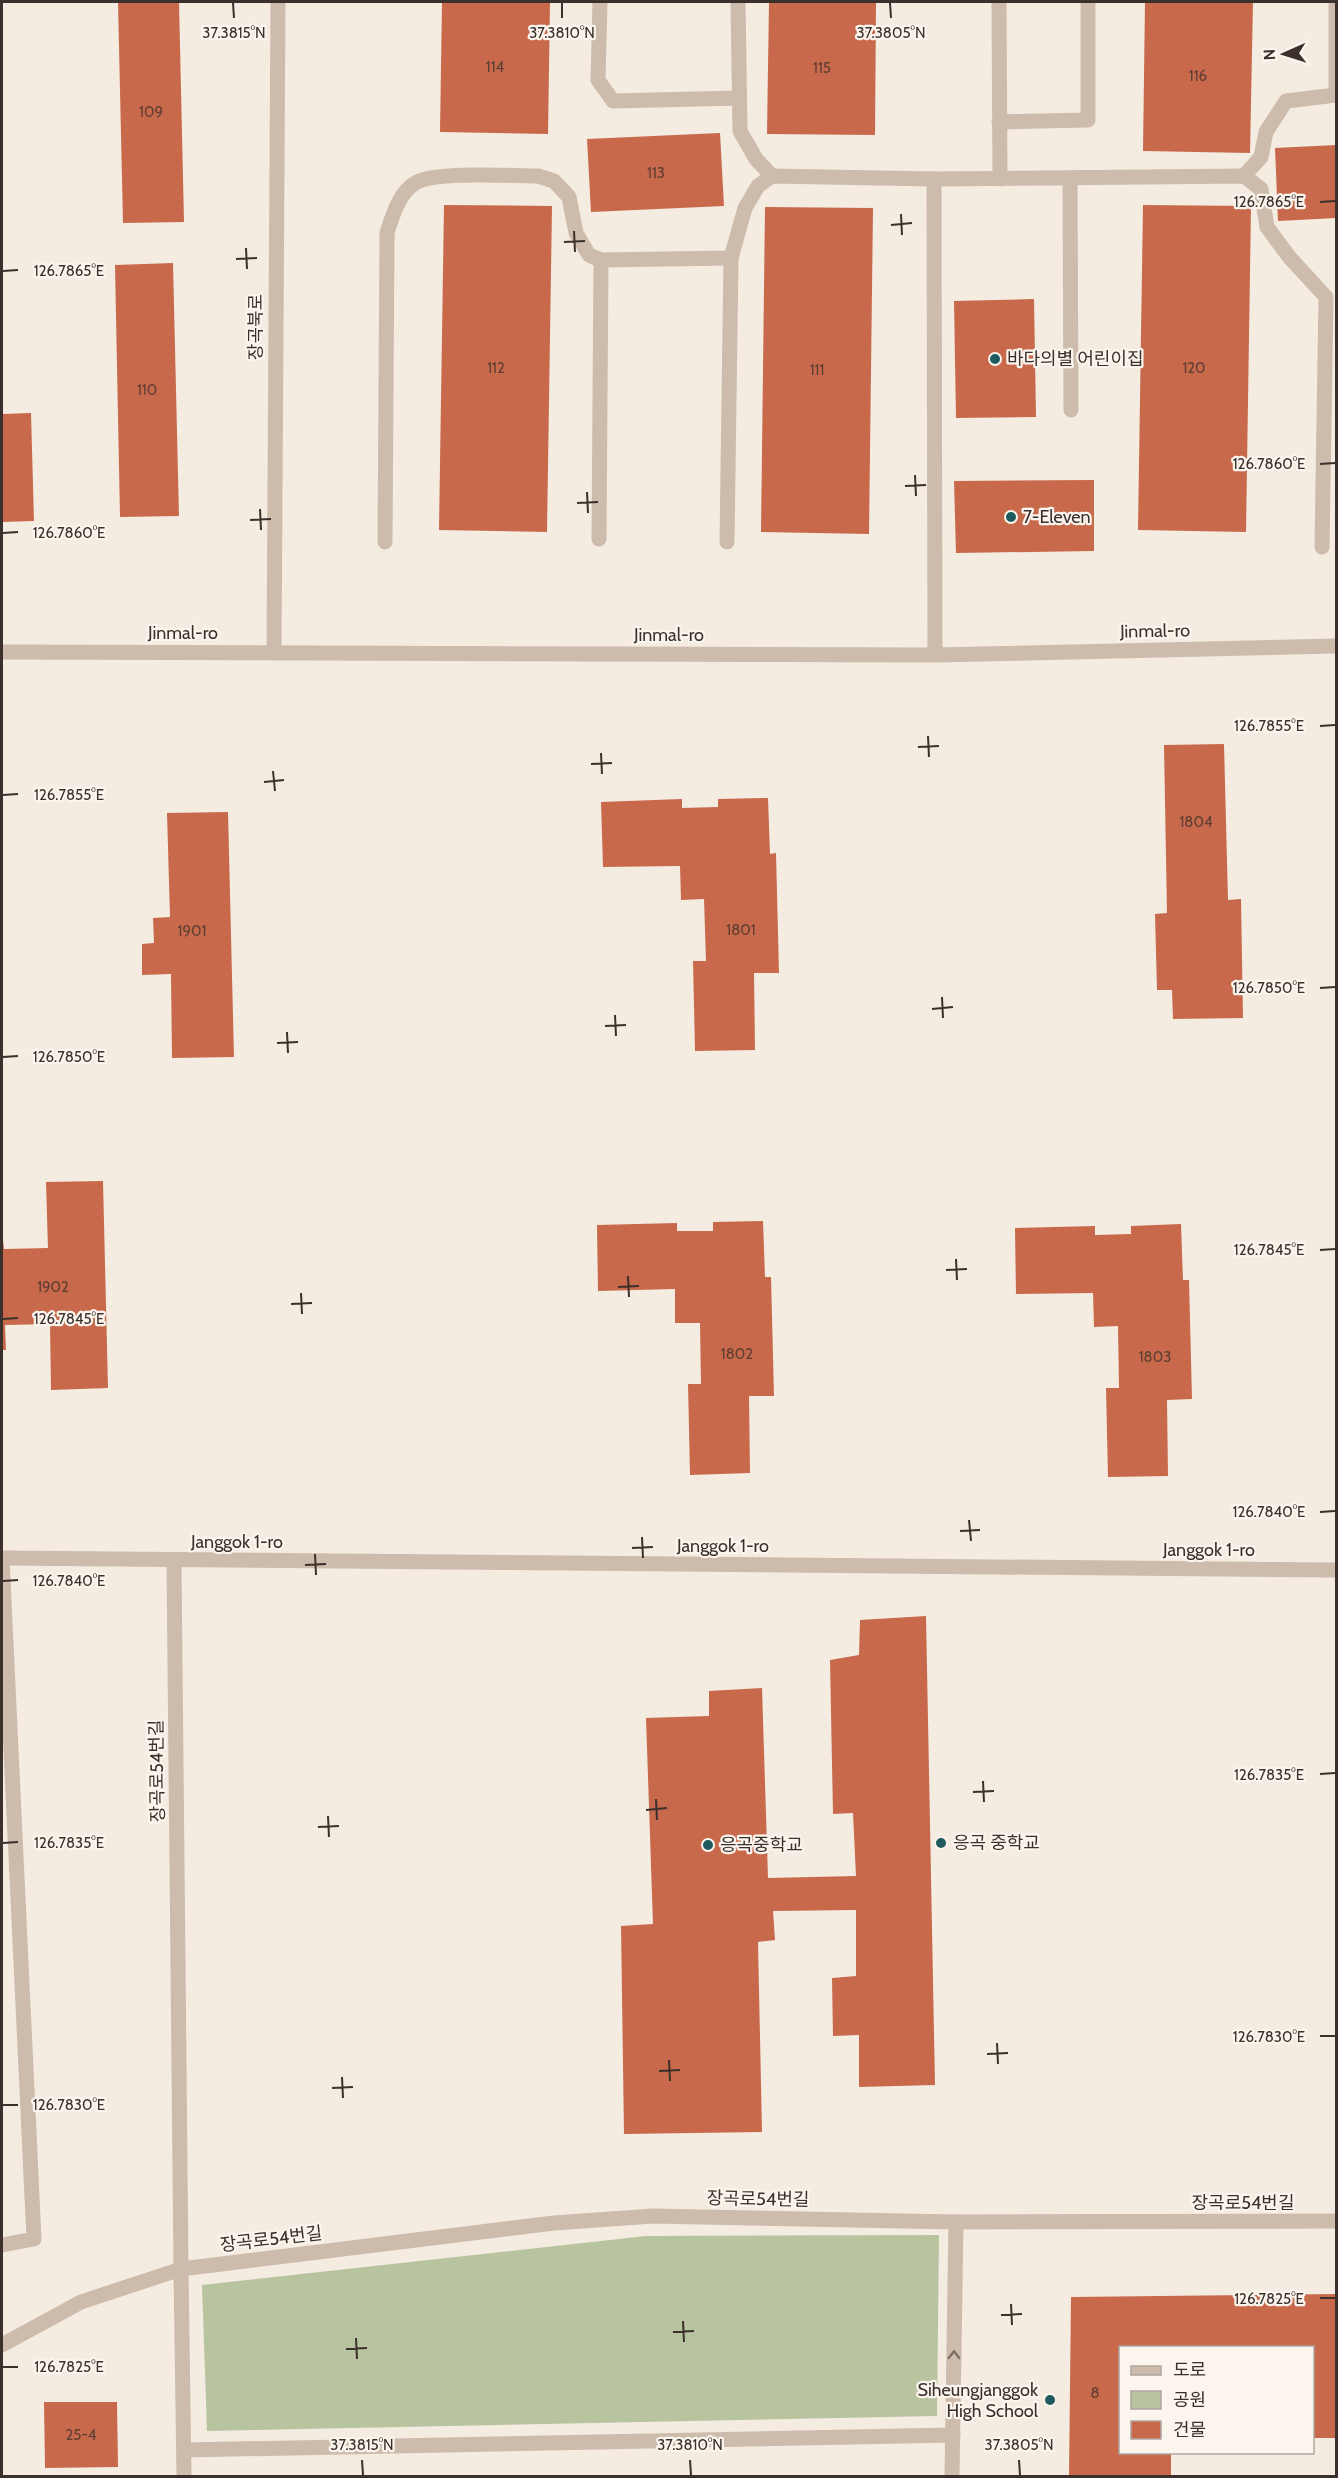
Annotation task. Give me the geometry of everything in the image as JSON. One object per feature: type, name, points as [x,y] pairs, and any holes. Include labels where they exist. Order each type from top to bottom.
[{"type":"street","name":"장곡북로","points":[[274,653],[278,2]]},
{"type":"street","points":[[600,2],[598,80],[613,101],[739,98]]},
{"type":"street","points":[[738,2],[740,131],[756,159],[772,176]]},
{"type":"street","points":[[999,2],[1000,178]]},
{"type":"street","points":[[999,123],[1088,120],[1088,2]]},
{"type":"street","points":[[1244,176],[1260,157],[1266,132],[1286,101],[1336,95],[1336,2]]},
{"type":"street","points":[[385,542],[387,233],[396,206],[415,182],[436,177],[538,176],[554,181],[569,197],[576,233],[589,255],[601,260],[731,258]]},
{"type":"street","points":[[727,542],[731,258],[745,208],[758,186],[772,176],[934,179],[1244,176],[1261,189],[1268,227],[1290,258],[1331,297],[1322,547]]},
{"type":"street","points":[[1070,178],[1071,410]]},
{"type":"street","points":[[934,179],[935,655]]},
{"type":"street","points":[[599,539],[601,260]]},
{"type":"street","name":"Jinmal-ro","points":[[2,652],[935,655],[1336,646]]},
{"type":"street","points":[[2,1558],[34,2239],[2,2245]]},
{"type":"street","name":"Janggok 1-ro","points":[[2,1558],[1336,1570]]},
{"type":"street","name":"장곡로54번길","points":[[174,1561],[184,2476]]},
{"type":"street","name":"장곡로54번길","points":[[2,2346],[81,2302],[181,2270],[555,2223],[653,2216],[956,2222],[1336,2221]]},
{"type":"street","points":[[952,2476],[956,2222]]},
{"type":"street","points":[[184,2450],[953,2435]]},
{"type":"green space","points":[[939,2235],[937,2416],[207,2431],[202,2285],[646,2236]]},
{"type":"building","points":[[118,2],[179,2],[184,222],[123,223]]},
{"type":"building","points":[[442,2],[550,2],[548,134],[440,132]]},
{"type":"building","points":[[769,2],[876,2],[875,135],[767,134]]},
{"type":"building","points":[[1145,2],[1253,2],[1250,153],[1143,151]]},
{"type":"building","points":[[720,133],[724,206],[591,212],[587,139]]},
{"type":"building","points":[[1336,145],[1336,218],[1278,221],[1275,148]]},
{"type":"building","points":[[444,205],[552,206],[547,532],[439,530]]},
{"type":"building","points":[[1143,205],[1251,206],[1246,532],[1138,530]]},
{"type":"building","points":[[765,207],[873,208],[869,534],[761,532]]},
{"type":"building","points":[[173,263],[179,516],[120,517],[115,265]]},
{"type":"building","name":"바다의별 어린이집","points":[[1034,299],[1036,417],[956,418],[954,301]]},
{"type":"building","points":[[31,413],[34,521],[2,522],[2,414]]},
{"type":"building","points":[[1094,480],[1094,551],[956,553],[954,481]]},
{"type":"building","points":[[1224,744],[1228,900],[1241,899],[1243,1018],[1173,1019],[1172,990],[1157,990],[1155,914],[1167,913],[1164,745]]},
{"type":"building","points":[[768,798],[770,854],[776,853],[779,973],[754,973],[755,1050],[695,1051],[693,961],[706,961],[704,899],[681,900],[680,866],[603,867],[601,802],[682,799],[682,808],[718,807],[718,799]]},
{"type":"building","points":[[228,812],[234,1057],[172,1058],[171,974],[142,975],[142,944],[154,943],[153,918],[170,917],[167,813]]},
{"type":"building","points":[[103,1181],[108,1388],[51,1390],[50,1324],[5,1325],[6,1350],[2,1350],[2,1240],[4,1249],[48,1248],[46,1182]]},
{"type":"building","points":[[763,1221],[765,1277],[771,1277],[774,1396],[749,1396],[750,1473],[690,1475],[688,1384],[701,1384],[700,1323],[675,1323],[675,1289],[598,1291],[597,1225],[677,1223],[677,1231],[713,1231],[713,1222]]},
{"type":"building","points":[[1181,1224],[1183,1280],[1189,1280],[1192,1399],[1167,1400],[1168,1476],[1108,1477],[1106,1388],[1119,1388],[1118,1326],[1094,1327],[1093,1293],[1016,1294],[1015,1228],[1095,1226],[1095,1235],[1131,1234],[1131,1226]]},
{"type":"building","name":"응곡중학교","points":[[926,1616],[935,2085],[859,2087],[859,2035],[833,2036],[832,1978],[856,1976],[856,1910],[773,1911],[775,1940],[758,1942],[762,2132],[624,2134],[621,1926],[653,1924],[646,1718],[709,1716],[709,1691],[762,1688],[768,1878],[856,1876],[853,1813],[833,1814],[830,1660],[859,1655],[860,1620]]},
{"type":"building","points":[[1336,2294],[1336,2438],[1314,2438],[1314,2346],[1119,2346],[1119,2454],[1171,2454],[1171,2476],[1069,2476],[1071,2297]]},
{"type":"building","points":[[44,2402],[117,2402],[118,2467],[45,2468]]},
{"type":"place","name":"바다의별 어린이집","points":[[995,359]]},
{"type":"place","name":"7-Eleven","points":[[1011,517]]},
{"type":"place","name":"응곡 중학교","points":[[941,1843]]},
{"type":"place","name":"응곡중학교","points":[[708,1845]]},
{"type":"place","name":"Siheungjanggok High School","points":[[1050,2400]]}]
